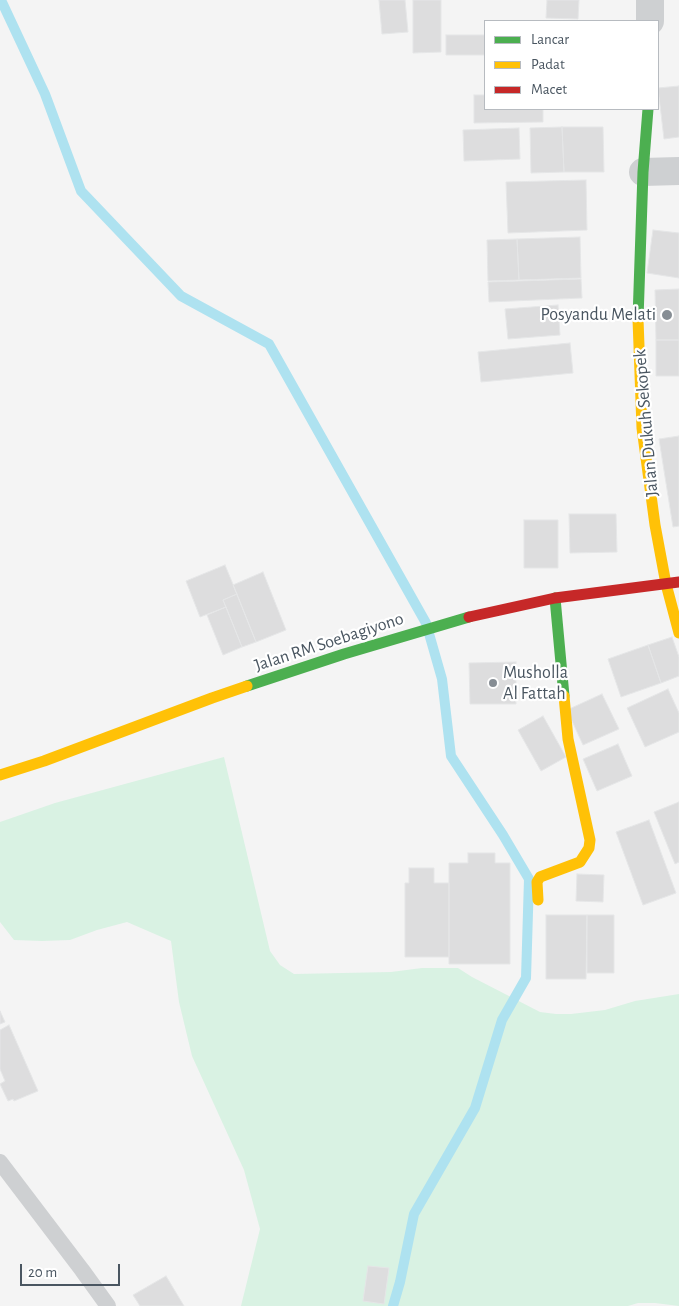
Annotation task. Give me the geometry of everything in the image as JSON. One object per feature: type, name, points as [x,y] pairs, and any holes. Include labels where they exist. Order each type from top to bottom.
[{"type":"street","points":[[650,0],[650,20]]},
{"type":"street","name":"Jalan Dukuh Sekopek","points":[[648,110],[643,172],[638,325],[642,428],[655,525],[666,584],[679,633]]},
{"type":"street","points":[[643,172],[679,171]]},
{"type":"street","name":"Jalan RM Soebagiyono","points":[[0,774],[44,761],[212,698],[463,618],[555,598],[679,582]]},
{"type":"street","points":[[538,900],[537,882],[540,877],[580,862],[589,848],[590,840],[568,739],[555,598]]},
{"type":"lane","points":[[0,1162],[108,1306]]},
{"type":"green space","points":[[224,757],[270,951],[280,965],[294,974],[391,972],[422,968],[458,968],[540,1012],[556,1014],[605,1010],[635,1001],[679,994],[679,1306],[638,1303],[628,1306],[241,1306],[260,1229],[244,1170],[192,1056],[179,1002],[171,941],[127,922],[70,940],[14,940],[0,922],[0,822],[55,803]]},
{"type":"building","points":[[379,0],[405,0],[408,32],[382,34]]},
{"type":"building","points":[[413,0],[441,0],[441,52],[413,53]]},
{"type":"building","points":[[547,0],[579,0],[578,19],[546,18]]},
{"type":"building","points":[[446,35],[484,35],[484,55],[446,55]]},
{"type":"building","points":[[679,86],[679,137],[664,139],[659,88]]},
{"type":"building","points":[[474,95],[484,95],[484,110],[543,110],[543,122],[474,123]]},
{"type":"building","points":[[562,127],[603,127],[604,172],[564,172]]},
{"type":"building","points":[[562,127],[564,172],[531,173],[530,128]]},
{"type":"building","points":[[519,128],[520,159],[464,161],[463,130]]},
{"type":"building","points":[[586,180],[587,230],[508,233],[506,182]]},
{"type":"building","points":[[653,230],[679,233],[679,278],[647,273]]},
{"type":"building","points":[[580,237],[581,278],[519,280],[517,239]]},
{"type":"building","points":[[517,239],[519,280],[488,281],[487,240]]},
{"type":"building","points":[[581,279],[582,298],[489,302],[488,282]]},
{"type":"building","name":"Posyandu Melati","points":[[679,289],[679,340],[656,340],[655,290]]},
{"type":"building","points":[[558,305],[560,335],[508,339],[505,309]]},
{"type":"building","points":[[656,340],[679,340],[679,376],[656,376]]},
{"type":"building","points":[[570,343],[573,373],[481,382],[478,352]]},
{"type":"building","points":[[679,436],[679,526],[673,527],[659,439]]},
{"type":"building","points":[[569,514],[616,514],[617,552],[570,553]]},
{"type":"building","points":[[524,520],[558,520],[558,568],[524,568]]},
{"type":"building","points":[[225,565],[237,594],[223,600],[226,607],[200,617],[186,581]]},
{"type":"building","points":[[263,572],[286,630],[256,642],[233,585]]},
{"type":"building","points":[[237,594],[256,642],[242,647],[223,600]]},
{"type":"building","points":[[226,607],[242,647],[223,655],[207,615]]},
{"type":"building","points":[[672,637],[679,657],[679,676],[661,683],[648,645]]},
{"type":"building","points":[[648,645],[661,683],[621,697],[608,659]]},
{"type":"building","name":"Musholla Al Fattah","points":[[516,662],[516,704],[470,704],[469,663]]},
{"type":"building","points":[[668,689],[679,713],[679,732],[645,747],[627,708]]},
{"type":"building","points":[[602,694],[619,729],[583,745],[567,710]]},
{"type":"building","points":[[543,716],[566,757],[541,771],[518,730]]},
{"type":"building","points":[[618,744],[632,776],[597,791],[583,759]]},
{"type":"building","points":[[679,802],[679,862],[675,864],[654,812]]},
{"type":"building","points":[[649,820],[676,893],[643,905],[616,832]]},
{"type":"building","points":[[468,853],[495,853],[495,863],[510,863],[510,964],[449,964],[449,863],[468,863]]},
{"type":"building","points":[[409,868],[434,868],[434,883],[449,883],[449,957],[405,957],[405,883],[409,883]]},
{"type":"building","points":[[577,874],[604,875],[603,902],[576,901]]},
{"type":"building","points":[[546,915],[587,915],[586,979],[546,979]]},
{"type":"building","points":[[587,915],[614,915],[614,973],[587,973]]},
{"type":"building","points":[[0,1011],[5,1022],[0,1024]]},
{"type":"building","points":[[9,1025],[38,1091],[14,1101],[13,1099],[8,1101],[0,1084],[5,1081],[0,1069],[0,1030]]},
{"type":"building","points":[[368,1266],[389,1268],[384,1304],[363,1301]]},
{"type":"building","points":[[166,1276],[184,1306],[140,1306],[133,1295]]},
{"type":"waterway","points":[[1,0],[45,94],[81,191],[181,296],[269,344],[426,623],[442,679],[451,756],[503,835],[529,879],[526,978],[502,1020],[475,1108],[414,1214],[393,1306]]},
{"type":"traffic: fast","points":[[638,319],[643,172],[648,110]]},
{"type":"traffic: fast","points":[[555,598],[564,696]]},
{"type":"traffic: fast","points":[[247,686],[344,654],[469,617]]},
{"type":"traffic: slow","points":[[638,319],[642,428],[655,525],[666,584],[679,633]]},
{"type":"traffic: slow","points":[[0,775],[44,761],[247,686]]},
{"type":"traffic: slow","points":[[538,900],[537,882],[540,877],[580,862],[589,848],[590,840],[568,739],[564,696]]},
{"type":"traffic: jam","points":[[469,617],[555,598],[679,582]]},
{"type":"place","name":"Posyandu Melati","points":[[667,315]]},
{"type":"place","name":"Musholla Al Fattah","points":[[493,683]]}]
